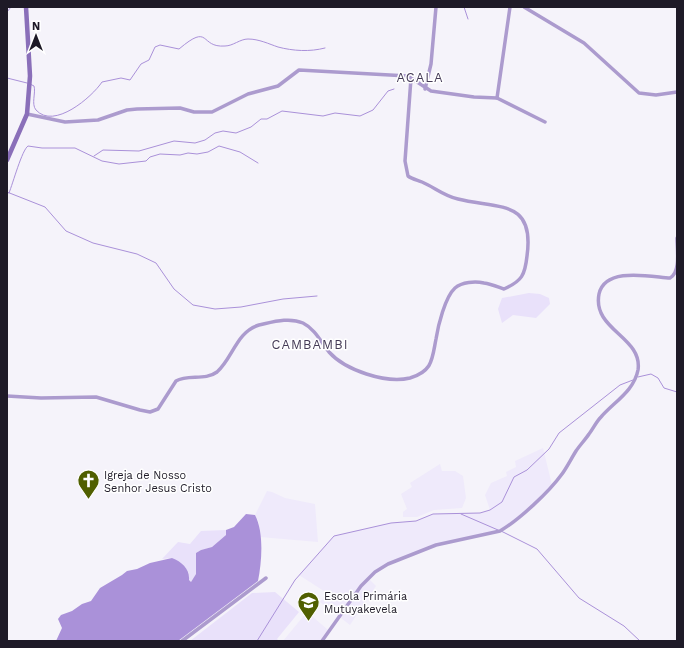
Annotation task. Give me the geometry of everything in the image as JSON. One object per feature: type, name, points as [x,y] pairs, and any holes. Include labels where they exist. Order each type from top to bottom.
[{"type":"street","points":[[7,160],[26,114],[30,76],[26,7]]},
{"type":"street","points":[[425,89],[431,64],[436,7]]},
{"type":"street","points":[[497,98],[510,7]]},
{"type":"street","points":[[524,7],[584,44],[639,93],[656,95],[677,92]]},
{"type":"street","points":[[26,114],[65,122],[98,120],[115,114],[138,109],[180,108],[194,112],[212,112],[248,94],[278,86],[299,70],[393,75],[411,78],[430,91],[466,96],[497,98],[545,122]]},
{"type":"street","points":[[7,396],[41,398],[96,397],[140,410],[154,412],[158,409],[176,381],[214,374],[225,362],[239,340],[249,330],[256,326],[282,320],[296,321],[307,325],[335,357],[345,366],[356,370],[400,380],[411,377],[427,369],[434,358],[436,336],[444,310],[449,297],[455,288],[468,283],[477,282],[504,289],[516,284],[525,271],[529,234],[524,221],[510,210],[487,203],[457,199],[408,176],[405,161],[411,78]]},
{"type":"street","points":[[322,641],[360,586],[376,572],[388,564],[403,560],[436,545],[500,531],[509,526],[540,499],[562,475],[577,449],[600,417],[621,398],[629,388],[638,370],[636,353],[602,316],[598,301],[600,290],[608,282],[621,276],[639,275],[670,278],[673,276],[677,269],[677,238]]},
{"type":"street","points":[[182,641],[266,578]]},
{"type":"shaded area","points":[[529,293],[540,294],[549,298],[550,304],[536,318],[513,315],[502,323],[498,309],[502,298]]},
{"type":"shaded area","points":[[543,448],[552,485],[540,499],[500,531],[448,541],[388,564],[368,578],[376,586],[350,625],[320,602],[327,593],[299,575],[334,536],[391,523],[416,521],[433,514],[480,513],[490,510],[485,495],[491,483],[507,476],[506,472],[516,467],[515,461]]},
{"type":"shaded area","points":[[440,464],[442,471],[455,471],[463,476],[466,498],[462,508],[434,510],[417,517],[403,517],[403,512],[407,509],[401,494],[412,487],[410,483]]},
{"type":"shaded area","points":[[267,491],[285,498],[315,504],[318,542],[260,537],[259,523],[255,515]]},
{"type":"shaded area","points":[[246,514],[255,515],[260,530],[261,556],[258,581],[178,641],[56,641],[62,628],[58,619],[61,615],[91,601],[100,588],[127,571],[137,569],[150,563],[172,558],[185,566],[191,582],[196,574],[196,553],[212,547],[226,535],[226,530],[234,527]]},
{"type":"shaded area","points":[[226,530],[226,535],[212,547],[196,553],[196,574],[191,582],[189,580],[187,569],[182,564],[172,558],[162,559],[178,542],[190,544],[201,531]]},
{"type":"shaded area","points":[[275,592],[299,612],[277,639],[279,641],[190,641],[252,593]]},
{"type":"shaded area","name":"Escola Primária Mutuyakevela","points":[[307,612],[328,630],[320,641],[283,641]]},
{"type":"waterway","points":[[7,12],[11,7]]},
{"type":"waterway","points":[[464,7],[468,19]]},
{"type":"waterway","points":[[30,84],[34,86],[34,105],[36,110],[44,115],[52,116],[62,114],[81,103],[90,96],[102,82],[121,78],[130,80],[141,64],[149,60],[155,47],[160,45],[179,49],[196,37],[201,37],[217,46],[228,46],[248,39],[296,50],[325,48]]},
{"type":"waterway","points":[[7,78],[27,83]]},
{"type":"waterway","points":[[94,156],[103,150],[139,151],[174,141],[195,143],[205,140],[215,133],[223,131],[236,133],[251,127],[261,119],[267,119],[282,111],[323,116],[335,113],[360,116],[373,110],[388,91],[394,89]]},
{"type":"waterway","points":[[9,193],[20,160],[28,146],[42,148],[75,148],[102,161],[119,164],[146,161],[150,157],[160,154],[197,154],[208,152],[219,146],[240,152],[258,163]]},
{"type":"waterway","points":[[7,192],[45,207],[66,231],[93,243],[137,254],[156,263],[174,289],[193,305],[215,309],[241,307],[283,299],[317,296]]},
{"type":"waterway","points":[[638,377],[651,374],[658,378],[664,388],[677,392]]},
{"type":"waterway","points":[[257,641],[295,580],[334,536],[391,523],[416,521],[433,514],[480,513],[490,510],[502,502],[514,477],[527,470],[549,449],[559,433],[620,385],[633,380]]},
{"type":"waterway","points":[[461,514],[498,530]]},
{"type":"waterway","points":[[501,531],[537,549],[579,598],[624,626],[640,641]]},
{"type":"place","name":"Igreja de Nosso Senhor Jesus Cristo","points":[[88,500]]},
{"type":"place","name":"Escola Primária Mutuyakevela","points":[[309,622]]},
{"type":"district","name":"ACALA","points":[[420,77]]},
{"type":"district","name":"CAMBAMBI","points":[[310,344]]}]
